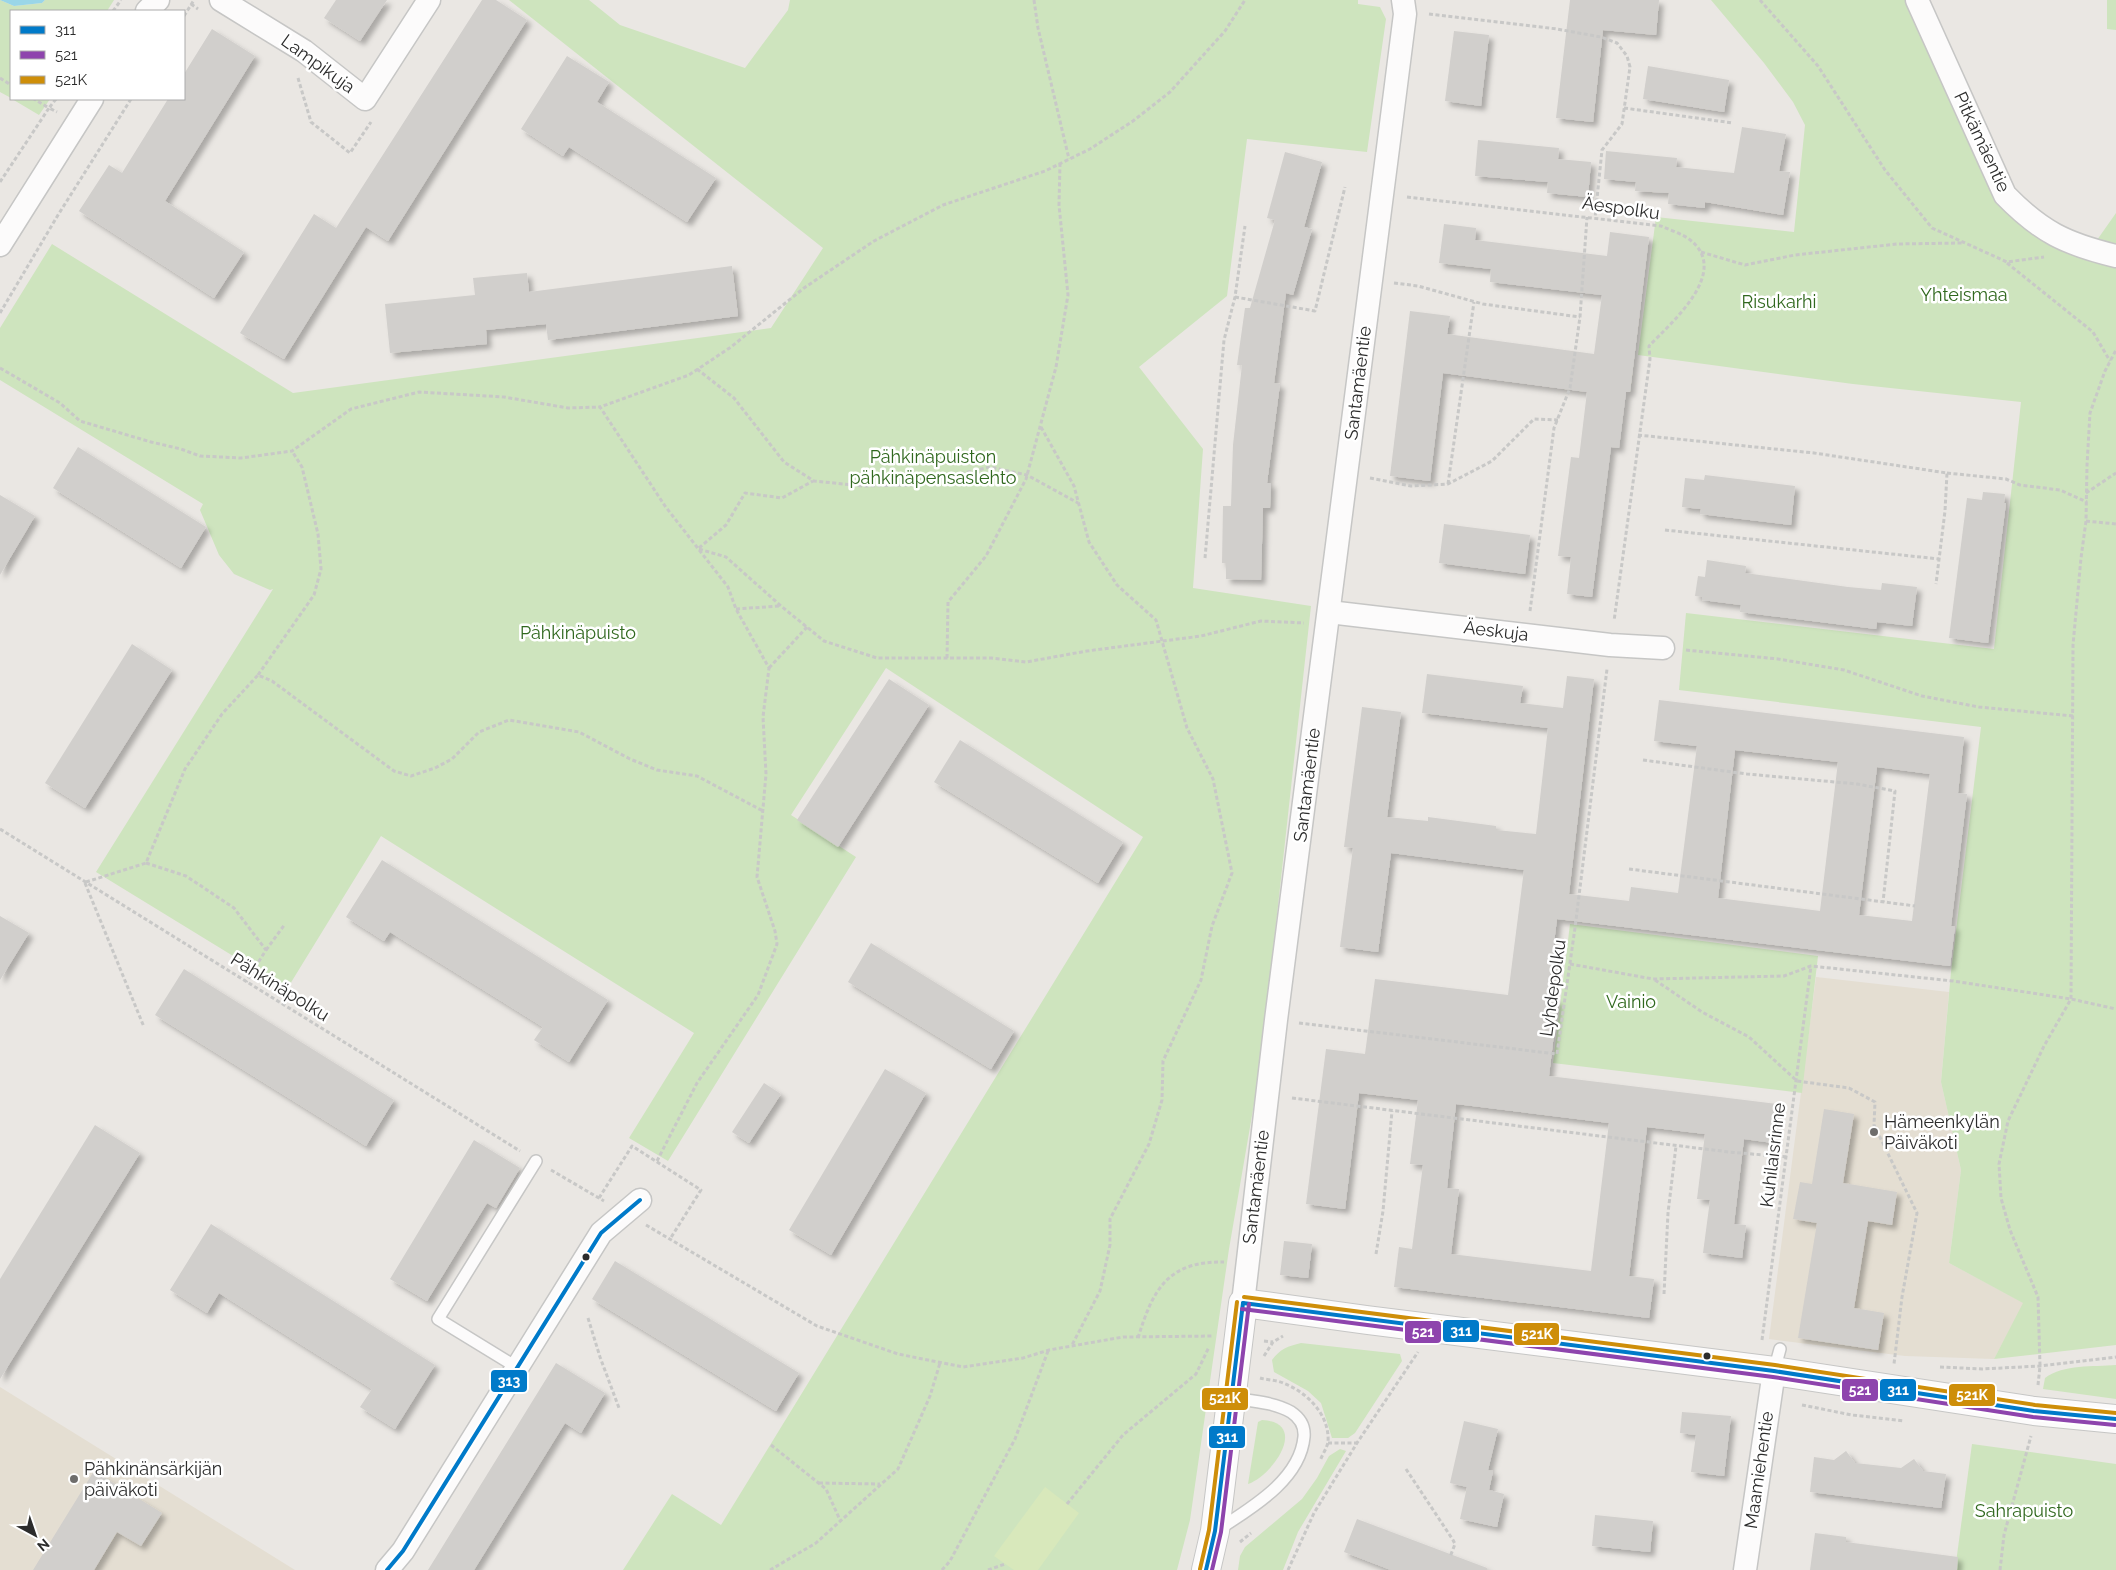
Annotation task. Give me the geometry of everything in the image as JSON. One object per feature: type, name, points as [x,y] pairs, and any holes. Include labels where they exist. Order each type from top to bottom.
[{"type":"street","points":[[148,10],[158,0]]},
{"type":"street","name":"Lampikuja","points":[[222,0],[304,51],[365,99],[429,0]]},
{"type":"street","name":"Pitkämäentie","points":[[1917,0],[2005,195],[2025,215],[2053,235],[2090,250],[2116,256]]},
{"type":"street","name":"Santamäentie","points":[[1206,1570],[1225,1538],[1243,1400],[1243,1303],[1276,1020],[1405,14],[1412,6]]},
{"type":"street","points":[[0,245],[91,100]]},
{"type":"street","name":"Äeskuja","points":[[1328,618],[1527,635],[1610,645],[1663,648]]},
{"type":"street","points":[[387,1570],[403,1551],[601,1233],[633,1206]]},
{"type":"street","points":[[1243,1303],[1367,1320],[1777,1360],[2034,1411],[2116,1419]]},
{"type":"street","name":"Maamiehentie","points":[[1745,1570],[1777,1360]]},
{"type":"lane","points":[[518,1368],[438,1319],[536,1161]]},
{"type":"lane","points":[[1225,1538],[1241,1514],[1273,1489],[1288,1474],[1303,1447],[1304,1432],[1302,1421],[1297,1417],[1282,1407],[1243,1400]]},
{"type":"path","points":[[185,14],[194,0]]},
{"type":"path","points":[[1034,0],[1038,28],[1069,159]]},
{"type":"path","points":[[0,368],[60,404],[80,420],[200,456],[241,458],[292,451],[352,409],[419,392],[504,397],[568,408],[600,407],[688,375],[731,347],[804,288],[874,241],[943,205],[1045,171],[1090,149],[1134,120],[1170,92],[1224,31],[1245,0]]},
{"type":"path","points":[[1760,0],[1818,66],[1885,170],[1932,228],[2007,262],[2093,332],[2110,361]]},
{"type":"path","points":[[191,4],[200,10]]},
{"type":"path","points":[[1412,6],[1601,37],[1617,43],[1627,56],[1630,67],[1622,124],[1602,150],[1595,218]]},
{"type":"path","points":[[297,75],[311,122],[350,154],[375,116]]},
{"type":"path","points":[[0,181],[49,108],[36,100]]},
{"type":"path","points":[[0,313],[58,215],[130,100]]},
{"type":"path","points":[[1624,108],[1733,124]]},
{"type":"path","points":[[947,658],[948,602],[986,556],[1027,475],[1056,367],[1068,295],[1059,205],[1060,163]]},
{"type":"path","points":[[1235,297],[1315,311],[1345,187]]},
{"type":"path","name":"Äespolku","points":[[1382,194],[1662,226],[1689,239],[1701,252]]},
{"type":"path","points":[[1527,635],[1554,428],[1570,388],[1580,317],[1587,217]]},
{"type":"path","points":[[1205,558],[1224,340],[1235,297],[1245,226]]},
{"type":"path","points":[[1614,618],[1650,359],[1649,346],[1687,306],[1705,274],[1701,252],[1745,265],[1795,255],[1898,244],[1963,243]]},
{"type":"path","points":[[2007,262],[2090,250]]},
{"type":"path","points":[[1388,282],[1418,286],[1474,302],[1580,317]]},
{"type":"path","points":[[1448,484],[1474,302]]},
{"type":"path","points":[[2000,1570],[2004,1535],[2031,1435],[2040,1366],[2038,1297],[2010,1230],[2001,1198],[1999,1164],[2008,1121],[2044,1046],[2071,999],[2073,645],[2086,521],[2090,413],[2116,350]]},
{"type":"path","points":[[697,369],[734,398],[784,462],[814,481],[863,486],[912,485],[990,467],[1027,475],[1078,504]]},
{"type":"path","points":[[600,407],[665,506],[728,587],[736,608],[769,668],[763,717],[766,774],[757,878],[778,944],[758,995],[698,1083],[657,1162]]},
{"type":"path","points":[[1367,478],[1411,486],[1448,484],[1492,461],[1534,419],[1558,420]]},
{"type":"path","points":[[1041,427],[1074,486],[1089,542],[1117,585],[1156,620],[1187,728],[1213,778],[1232,872],[1212,926],[1201,980],[1163,1061],[1162,1100],[1149,1144],[1110,1220],[1110,1245],[1100,1291],[1072,1346]]},
{"type":"path","points":[[1638,435],[1814,452],[1947,473],[2006,479],[2020,485],[2060,490],[2086,502]]},
{"type":"path","points":[[146,863],[185,769],[222,714],[258,675],[314,595],[321,569],[318,534],[302,468],[292,451]]},
{"type":"path","points":[[1936,584],[1945,511],[1947,473]]},
{"type":"path","points":[[2086,493],[2116,473]]},
{"type":"path","points":[[698,549],[726,525],[745,493],[782,498],[814,481]]},
{"type":"path","points":[[2086,521],[2116,524]]},
{"type":"path","points":[[1665,530],[1938,559]]},
{"type":"path","points":[[698,549],[726,557],[824,641],[877,658],[991,658],[1026,662],[1086,651],[1201,636],[1261,621],[1328,618]]},
{"type":"path","points":[[736,608],[781,606]]},
{"type":"path","points":[[769,668],[807,627]]},
{"type":"path","name":"Lyhdepolku","points":[[1276,1020],[1557,1054],[1610,645]]},
{"type":"path","points":[[1663,648],[1778,659],[1844,670],[1922,696],[1979,707],[2073,716]]},
{"type":"path","points":[[258,675],[272,681],[394,771],[411,776],[435,768],[452,759],[479,732],[509,720],[579,732],[630,759],[657,770],[697,776],[764,811]]},
{"type":"path","points":[[1643,760],[1747,774],[1857,784],[1895,791],[1883,902]]},
{"type":"path","name":"Pähkinäpolku","points":[[0,828],[536,1161],[633,1206],[817,1326],[898,1354],[963,1367],[1024,1358],[1049,1350],[1123,1338],[1215,1336],[1196,1374],[1123,1435],[1067,1504]]},
{"type":"path","points":[[144,1026],[85,882],[146,863],[186,876],[234,908],[266,950]]},
{"type":"path","points":[[1629,869],[1915,906]]},
{"type":"path","points":[[246,982],[285,924]]},
{"type":"path","points":[[1570,964],[1653,979],[1784,976],[1811,966],[1953,981],[2071,999],[2116,1009]]},
{"type":"path","name":"Kuhilaisrinne","points":[[1761,1346],[1811,966]]},
{"type":"path","points":[[1653,979],[1702,1012],[1749,1037],[1796,1081],[1849,1088],[1874,1102],[1874,1124],[1917,1213],[1902,1297],[1894,1365]]},
{"type":"path","points":[[1289,1098],[1676,1146],[1787,1157]]},
{"type":"path","points":[[1376,1254],[1392,1111]]},
{"type":"path","points":[[1664,1294],[1668,1213],[1676,1146]]},
{"type":"path","points":[[1138,1338],[1153,1297],[1165,1283],[1181,1270],[1200,1263],[1247,1263]]},
{"type":"path","points":[[588,1318],[619,1408]]},
{"type":"path","points":[[1262,1364],[1273,1342],[1288,1336]]},
{"type":"path","points":[[1288,1570],[1314,1513],[1356,1443],[1420,1349],[1411,1348]]},
{"type":"path","points":[[942,1570],[950,1562],[1015,1439],[1049,1350]]},
{"type":"path","points":[[2040,1366],[2116,1357]]},
{"type":"path","points":[[770,1570],[816,1543],[898,1469],[930,1396],[940,1362]]},
{"type":"path","points":[[1243,1400],[1260,1371]]},
{"type":"path","points":[[1328,1443],[1356,1443]]},
{"type":"path","points":[[771,1445],[826,1489],[840,1520]]},
{"type":"path","points":[[1406,1469],[1455,1544],[1450,1557]]},
{"type":"path","points":[[818,1483],[880,1484]]},
{"type":"path","points":[[1225,1538],[1241,1514]]},
{"type":"path","points":[[988,1570],[1005,1564]]},
{"type":"shaded area","name":"Hämeenkylän Päiväkoti","points":[[1816,977],[1949,992],[1941,1082],[1961,1170],[1949,1263],[2024,1303],[1994,1359],[1905,1356],[1769,1339]]},
{"type":"shaded area","name":"Pähkinänsärkijän päiväkoti","points":[[0,1387],[295,1570],[0,1570]]},
{"type":"green space","points":[[0,0],[14,6],[42,3],[45,0],[114,0],[108,10],[10,10],[10,97],[0,92]]},
{"type":"green space","name":"Pähkinäpuisto","points":[[509,0],[589,0],[620,25],[745,68],[788,10],[790,0],[1358,0],[1358,4],[1380,7],[1386,19],[1367,152],[1247,139],[1227,296],[1139,367],[1203,449],[1193,588],[1311,606],[1260,1069],[1229,1249],[1190,1520],[1177,1570],[623,1570],[672,1494],[721,1525],[1143,837],[886,668],[791,815],[856,857],[668,1161],[629,1138],[694,1033],[381,836],[287,989],[96,872],[273,589],[270,590],[234,574],[219,555],[200,510],[203,504],[0,380],[0,328],[52,244],[293,393],[771,328],[823,248]]},
{"type":"green space","name":"Yhteismaa","points":[[1711,0],[1930,0],[1922,12],[2005,195],[2090,250],[2116,213],[2116,1345],[1994,1359],[2023,1303],[1949,1263],[1961,1170],[1941,1082],[1951,972],[1981,727],[1679,690],[1686,613],[1994,649],[2021,402],[1853,384],[1638,355],[1656,217],[1794,232],[1805,125],[1793,102],[1764,63]]},
{"type":"green space","points":[[2107,0],[2116,0],[2116,30],[2107,29]]},
{"type":"green space","points":[[14,100],[49,100],[39,115]]},
{"type":"green space","name":"Vainio","points":[[1570,924],[1818,956],[1802,1093],[1553,1063]]},
{"type":"green space","points":[[1301,1343],[1400,1354],[1402,1361],[1355,1433],[1348,1438],[1332,1438],[1321,1403],[1308,1391],[1274,1372],[1272,1360],[1275,1356],[1285,1348]]},
{"type":"green space","points":[[2116,1365],[2116,1399],[2043,1389],[2045,1378],[2061,1370]]},
{"type":"green space","points":[[1262,1420],[1276,1423],[1283,1430],[1285,1439],[1276,1461],[1267,1471],[1248,1484],[1258,1422]]},
{"type":"green space","name":"Sahrapuisto","points":[[1972,1444],[2116,1464],[2116,1570],[1955,1570]]},
{"type":"green space","points":[[1340,1449],[1346,1451],[1298,1532],[1283,1570],[1238,1570],[1240,1556],[1245,1547],[1302,1499],[1317,1478],[1329,1456]]},
{"type":"green space","points":[[1045,1487],[1079,1513],[1038,1570],[1014,1570],[994,1556]]},
{"type":"water","points":[[0,0],[45,0],[42,3],[14,6]]},
{"type":"building","points":[[336,0],[387,0],[360,41],[324,18]]},
{"type":"building","points":[[482,0],[496,0],[527,20],[388,241],[366,227],[284,359],[240,333],[314,214],[336,228]]},
{"type":"building","points":[[1570,0],[1659,0],[1656,35],[1603,30],[1593,122],[1556,118]]},
{"type":"building","points":[[212,29],[255,56],[165,201],[244,252],[214,298],[79,211],[109,165],[122,173],[167,100],[185,100],[185,72]]},
{"type":"building","points":[[1454,31],[1489,35],[1481,106],[1445,101]]},
{"type":"building","points":[[567,56],[609,82],[597,102],[716,178],[687,222],[569,147],[563,156],[521,129]]},
{"type":"building","points":[[1648,66],[1729,80],[1724,112],[1643,99]]},
{"type":"building","points":[[1742,127],[1786,134],[1779,171],[1790,172],[1783,215],[1705,202],[1705,208],[1668,204],[1669,193],[1635,191],[1636,182],[1604,179],[1606,151],[1677,158],[1676,167],[1734,173]]},
{"type":"building","points":[[1478,140],[1559,148],[1558,159],[1591,162],[1588,197],[1547,193],[1548,182],[1475,176]]},
{"type":"building","points":[[1285,152],[1322,162],[1304,227],[1312,229],[1293,295],[1286,293],[1274,383],[1280,384],[1267,483],[1271,483],[1270,508],[1263,508],[1261,580],[1226,579],[1226,563],[1222,563],[1223,506],[1231,506],[1233,445],[1242,365],[1237,365],[1245,308],[1250,308],[1275,220],[1267,218]]},
{"type":"building","points":[[1444,224],[1476,228],[1475,240],[1607,256],[1610,232],[1649,237],[1630,392],[1626,392],[1619,448],[1611,447],[1592,597],[1567,594],[1571,557],[1558,556],[1571,457],[1579,458],[1587,392],[1443,373],[1430,481],[1390,476],[1410,311],[1450,316],[1447,334],[1594,354],[1602,295],[1490,282],[1491,269],[1439,263]]},
{"type":"building","points":[[732,266],[738,316],[548,340],[546,324],[486,330],[487,344],[390,353],[385,304],[475,295],[473,278],[527,273],[529,292]]},
{"type":"building","points":[[78,447],[206,527],[181,568],[53,488]]},
{"type":"building","points":[[1705,475],[1795,486],[1791,525],[1700,514],[1701,509],[1682,507],[1685,478],[1704,480]]},
{"type":"building","points":[[1983,492],[2005,494],[2004,503],[2006,503],[1988,643],[1949,638],[1967,498],[1982,500]]},
{"type":"building","points":[[0,495],[35,516],[0,575]]},
{"type":"building","points":[[1444,524],[1530,535],[1525,574],[1439,563]]},
{"type":"building","points":[[1707,560],[1746,566],[1745,573],[1848,587],[1881,590],[1882,583],[1917,587],[1912,626],[1877,622],[1876,629],[1740,612],[1741,605],[1702,600],[1702,597],[1695,596],[1698,576],[1705,577]]},
{"type":"building","points":[[132,644],[172,670],[85,808],[45,783]]},
{"type":"building","points":[[1427,674],[1523,686],[1520,703],[1563,708],[1567,676],[1594,679],[1569,894],[1629,901],[1631,887],[1678,893],[1697,746],[1654,741],[1659,700],[1964,737],[1958,793],[1967,794],[1951,926],[1955,926],[1950,966],[1557,919],[1547,999],[1558,1000],[1549,1076],[1777,1104],[1773,1143],[1744,1139],[1734,1224],[1746,1225],[1742,1258],[1703,1253],[1710,1200],[1697,1199],[1705,1134],[1647,1127],[1629,1276],[1654,1279],[1649,1318],[1394,1287],[1399,1247],[1412,1249],[1423,1165],[1410,1164],[1418,1100],[1359,1093],[1345,1209],[1306,1204],[1326,1049],[1365,1054],[1375,979],[1508,995],[1524,870],[1391,853],[1378,952],[1340,947],[1353,848],[1344,847],[1362,707],[1401,712],[1387,817],[1428,821],[1428,817],[1496,826],[1496,830],[1536,834],[1548,728],[1422,713]],"holes":[[[1735,750],[1838,762],[1820,911],[1718,898]],[[1877,767],[1930,774],[1912,921],[1859,915]],[[1456,1104],[1609,1123],[1591,1271],[1451,1254],[1459,1189],[1447,1188]]]},
{"type":"building","points":[[889,679],[929,705],[838,847],[797,820]]},
{"type":"building","points":[[960,740],[1123,842],[1098,883],[934,782]]},
{"type":"building","points":[[382,860],[608,1000],[569,1062],[534,1040],[543,1027],[390,932],[384,941],[346,917]]},
{"type":"building","points":[[0,916],[29,933],[0,980]]},
{"type":"building","points":[[871,943],[1014,1031],[991,1069],[848,982]]},
{"type":"building","points":[[184,969],[394,1100],[366,1146],[155,1015]]},
{"type":"building","points":[[885,1069],[926,1093],[831,1255],[789,1230]]},
{"type":"building","points":[[764,1083],[781,1094],[749,1143],[732,1132]]},
{"type":"building","points":[[1824,1109],[1854,1114],[1843,1183],[1897,1192],[1892,1225],[1868,1221],[1854,1308],[1884,1313],[1878,1350],[1798,1338],[1817,1223],[1793,1219],[1800,1182],[1812,1184]]},
{"type":"building","points":[[95,1125],[140,1153],[0,1379],[0,1279]]},
{"type":"building","points":[[474,1140],[520,1168],[496,1208],[487,1203],[427,1301],[390,1279]]},
{"type":"building","points":[[211,1224],[435,1365],[395,1429],[360,1407],[372,1389],[219,1293],[207,1313],[170,1290]]},
{"type":"building","points":[[1284,1241],[1312,1244],[1308,1278],[1280,1275]]},
{"type":"building","points":[[615,1261],[799,1373],[776,1411],[592,1299]]},
{"type":"building","points":[[556,1363],[605,1393],[581,1433],[565,1423],[474,1570],[428,1570]]},
{"type":"building","points":[[1682,1412],[1731,1416],[1724,1476],[1691,1472],[1696,1435],[1680,1433]]},
{"type":"building","points":[[1464,1421],[1498,1429],[1488,1470],[1493,1471],[1489,1490],[1504,1494],[1497,1527],[1460,1519],[1467,1487],[1450,1483]]},
{"type":"building","points":[[1846,1451],[1855,1463],[1901,1468],[1914,1459],[1923,1471],[1946,1474],[1941,1508],[1810,1492],[1814,1457],[1834,1460]]},
{"type":"building","points":[[94,1471],[162,1513],[141,1546],[117,1532],[94,1570],[33,1570]]},
{"type":"building","points":[[1595,1515],[1653,1521],[1650,1552],[1592,1546]]},
{"type":"building","points":[[1357,1519],[1487,1568],[1487,1570],[1391,1570],[1344,1552]]},
{"type":"building","points":[[1815,1533],[1846,1537],[1846,1542],[1958,1557],[1957,1570],[1810,1570]]},
{"type":"transit line","name":"313","points":[[387,1570],[403,1551],[601,1233],[640,1200]]},
{"type":"transit line","name":"521K","points":[[1244,1297],[1775,1365],[2035,1405],[2116,1413]]},
{"type":"transit line","name":"521K","points":[[1200,1569],[1209,1530],[1237,1302]]},
{"type":"transit line","name":"311","points":[[1243,1303],[1774,1371],[2034,1411],[2116,1419]]},
{"type":"transit line","name":"311","points":[[1206,1570],[1215,1531],[1243,1303]]},
{"type":"transit line","name":"521","points":[[1212,1570],[1221,1532],[1249,1304]]},
{"type":"transit line","name":"521","points":[[1242,1309],[1773,1377],[2033,1417],[2115,1425]]},
{"type":"place","name":"Hämeenkylän Päiväkoti","points":[[1874,1132]]},
{"type":"place","name":"Pähkinänsärkijän päiväkoti","points":[[74,1479]]},
{"type":"park label","name":"Risukarhi","points":[[1779,302]]},
{"type":"park label","name":"Pähkinäpuiston pähkinäpensaslehto","points":[[933,467]]}]
